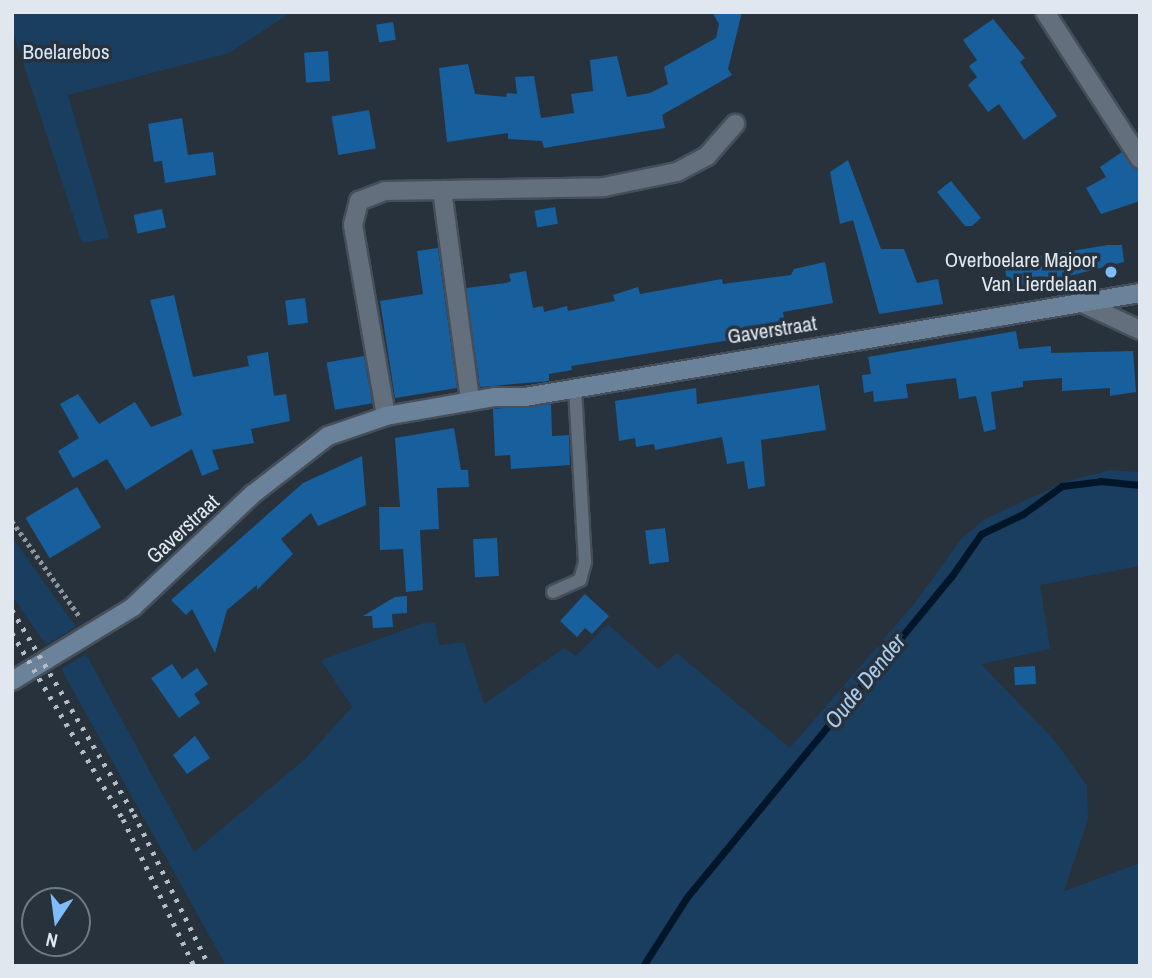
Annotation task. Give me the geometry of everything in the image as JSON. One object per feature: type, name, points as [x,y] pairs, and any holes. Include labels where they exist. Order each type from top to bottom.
[{"type":"street","points":[[1045,12],[1140,159]]},
{"type":"street","points":[[386,416],[354,225],[359,201],[385,191],[604,187],[677,172],[707,156],[735,124]]},
{"type":"street","points":[[443,190],[470,401]]},
{"type":"street","name":"Gaverstraat","points":[[12,681],[93,634],[133,607],[253,494],[328,436],[386,416],[470,401],[525,397],[1140,293]]},
{"type":"street","points":[[1082,303],[1140,330]]},
{"type":"lane","points":[[553,592],[580,580],[585,562],[575,387]]},
{"type":"path","points":[[12,521],[93,634]]},
{"type":"green space","name":"Boelarebos","points":[[12,12],[292,12],[229,53],[68,95],[109,238],[82,243],[12,29]]},
{"type":"green space","points":[[1109,470],[1140,472],[1140,566],[1040,585],[1050,649],[981,664],[1055,741],[1087,786],[1088,819],[1064,891],[1140,863],[1140,966],[226,966],[61,669],[86,654],[194,852],[305,759],[352,707],[321,660],[426,622],[435,623],[439,645],[464,642],[484,704],[564,648],[576,656],[608,624],[658,669],[677,653],[790,748],[914,604],[962,538],[985,519],[1065,482]]},
{"type":"green space","points":[[12,537],[76,627],[46,645],[12,596]]},
{"type":"building","points":[[712,12],[742,12],[728,69],[732,75],[662,115],[665,128],[544,148],[542,141],[508,139],[508,133],[447,142],[439,68],[468,64],[475,94],[506,97],[507,93],[517,94],[515,77],[534,76],[541,118],[574,113],[571,94],[593,91],[590,60],[617,56],[627,97],[650,93],[668,84],[664,67],[716,38],[719,24]]},
{"type":"building","points":[[993,19],[1025,58],[1020,62],[1057,116],[1024,140],[999,104],[988,112],[968,85],[977,77],[969,66],[977,60],[963,40]]},
{"type":"building","points":[[393,22],[396,40],[379,42],[376,25]]},
{"type":"building","points":[[328,51],[330,81],[306,83],[304,53]]},
{"type":"building","points":[[369,110],[376,148],[338,155],[332,117]]},
{"type":"building","points":[[182,118],[188,155],[213,152],[216,175],[165,183],[162,161],[154,162],[148,124]]},
{"type":"building","points":[[1122,152],[1140,170],[1140,201],[1101,214],[1086,188],[1106,177],[1100,167]]},
{"type":"building","points":[[848,160],[881,249],[904,249],[917,283],[938,279],[943,304],[879,314],[853,220],[840,224],[830,172]]},
{"type":"building","points":[[951,181],[981,218],[972,226],[965,226],[937,192]]},
{"type":"building","points":[[555,207],[558,224],[537,227],[534,211]]},
{"type":"building","points":[[162,209],[166,228],[138,234],[134,215]]},
{"type":"building","points":[[1122,245],[1124,262],[1049,281],[1050,286],[1009,293],[1004,262]]},
{"type":"building","points":[[438,248],[457,388],[395,398],[380,301],[423,294],[417,251]]},
{"type":"building","points":[[825,262],[833,303],[783,312],[786,331],[571,366],[572,370],[549,374],[549,381],[480,387],[466,288],[506,283],[511,281],[509,274],[526,271],[533,308],[543,306],[544,312],[567,306],[568,311],[615,301],[613,295],[638,287],[640,294],[722,279],[723,284],[791,275],[794,269]]},
{"type":"building","points":[[174,295],[193,377],[249,366],[247,356],[268,352],[274,396],[286,394],[290,421],[251,429],[254,443],[212,450],[219,469],[202,476],[192,449],[126,490],[107,459],[73,478],[58,451],[79,438],[60,404],[78,394],[99,424],[135,402],[151,427],[182,415],[150,300]]},
{"type":"building","points":[[305,298],[308,323],[288,325],[285,300]]},
{"type":"building","points":[[1016,331],[1019,349],[1051,346],[1051,353],[1133,351],[1136,392],[1110,396],[1110,388],[1062,391],[1062,378],[1023,381],[1023,387],[991,392],[996,429],[984,432],[976,396],[959,399],[956,378],[906,384],[908,398],[874,402],[873,391],[864,393],[862,375],[871,374],[868,357]]},
{"type":"building","points":[[364,356],[372,403],[335,410],[327,363]]},
{"type":"building","points":[[819,385],[826,430],[761,440],[765,486],[748,489],[744,461],[727,464],[722,437],[655,450],[654,444],[636,447],[635,438],[619,441],[615,401],[696,388],[697,404]]},
{"type":"building","points":[[551,404],[552,436],[569,435],[570,465],[511,469],[510,455],[495,456],[493,409]]},
{"type":"building","points":[[454,428],[461,470],[468,470],[469,487],[437,488],[439,529],[420,530],[423,590],[406,592],[403,549],[380,550],[379,507],[400,507],[395,438]]},
{"type":"building","points":[[362,456],[366,505],[318,526],[311,513],[281,539],[293,554],[257,590],[257,585],[227,610],[215,653],[192,609],[186,615],[171,600],[303,483]]},
{"type":"building","points":[[77,487],[101,527],[50,558],[26,518]]},
{"type":"building","points":[[665,528],[669,562],[649,564],[645,530]]},
{"type":"building","points":[[497,538],[499,576],[475,577],[473,539]]},
{"type":"building","points":[[585,594],[609,616],[592,634],[585,628],[577,637],[560,621]]},
{"type":"building","points":[[407,596],[407,613],[392,614],[393,627],[373,628],[372,616],[363,616],[395,597]]},
{"type":"building","points":[[172,664],[182,679],[197,668],[208,684],[194,694],[200,703],[179,718],[151,678]]},
{"type":"building","points":[[1035,666],[1036,684],[1015,685],[1014,667]]},
{"type":"building","points":[[195,736],[210,758],[187,774],[173,755]]},
{"type":"waterway","name":"Oude Dender","points":[[643,966],[687,897],[951,577],[981,534],[1023,514],[1062,486],[1100,481],[1140,485]]},
{"type":"railway","points":[[12,610],[134,814],[209,966]]},
{"type":"railway","points":[[12,633],[123,819],[194,966]]},
{"type":"place","name":"Overboelare Majoor Van Lierdelaan","points":[[1111,272]]}]
